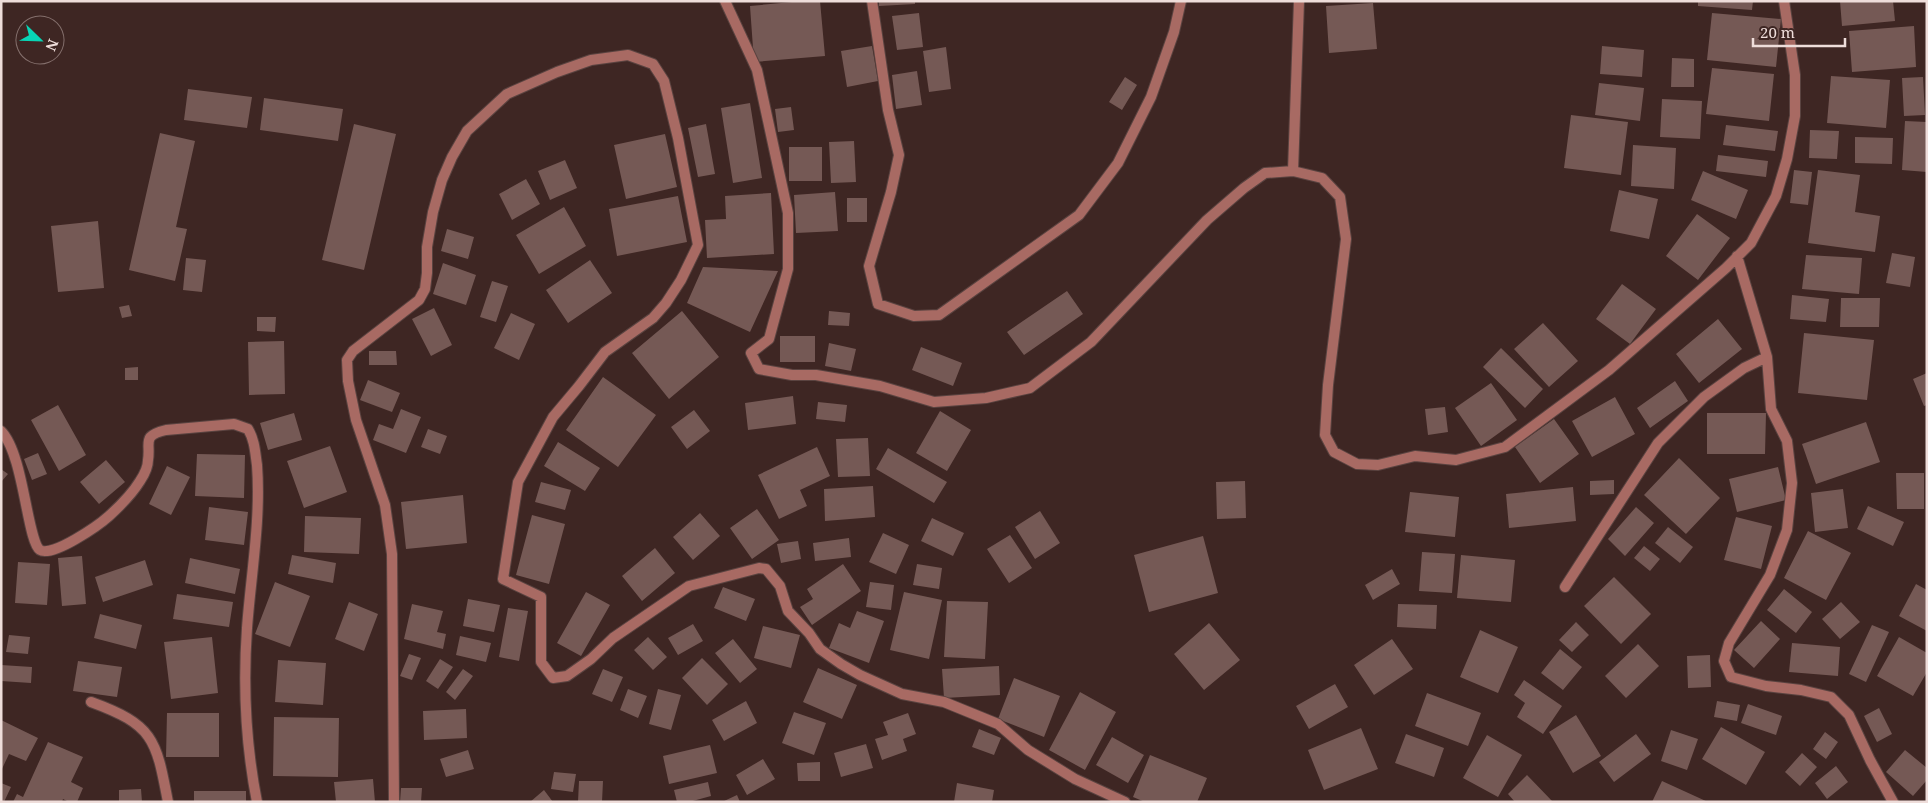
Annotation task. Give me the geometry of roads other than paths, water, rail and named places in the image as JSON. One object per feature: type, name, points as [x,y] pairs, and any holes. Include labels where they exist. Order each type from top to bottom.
[{"type":"street","points":[[726,1],[757,70],[788,213],[788,269],[769,339],[751,353],[759,369],[792,375],[816,375],[880,386],[934,402],[986,398],[1030,388],[1091,342],[1207,220],[1244,188],[1265,173],[1293,171],[1322,178],[1340,197],[1346,239],[1328,385],[1325,435],[1334,452],[1357,464],[1378,465],[1415,456],[1456,460],[1505,447],[1610,370],[1751,242],[1776,196],[1787,159],[1795,116],[1795,75],[1784,1]]},
{"type":"street","points":[[872,1],[888,110],[899,155],[891,192],[869,266],[878,304],[914,316],[939,315],[1079,215],[1118,163],[1151,97],[1174,32],[1181,1]]},
{"type":"street","points":[[1293,171],[1299,1]]},
{"type":"street","points":[[394,802],[392,554],[385,506],[356,420],[348,381],[347,360],[353,351],[419,300],[425,289],[427,247],[433,212],[446,172],[467,131],[507,94],[529,83],[591,60],[628,55],[653,64],[664,81],[678,138],[698,245],[681,280],[666,303],[653,318],[605,352],[553,417],[518,482],[503,579],[540,598],[541,662],[553,678],[567,676],[591,659],[613,638],[689,586],[759,568],[766,569],[780,586],[788,611],[810,633],[820,649],[841,664],[902,694],[944,702],[998,724],[1028,750],[1074,779],[1125,802]]},
{"type":"street","points":[[1737,256],[1766,357],[1771,410],[1787,441],[1792,483],[1787,530],[1770,575],[1729,643],[1724,661],[1731,677],[1744,682],[1801,690],[1831,697],[1849,715],[1870,760],[1893,802]]},
{"type":"street","points":[[1566,588],[1658,443],[1704,396],[1744,368],[1766,357]]},
{"type":"street","points":[[1,431],[16,460],[37,547],[41,551],[46,551],[54,550],[86,533],[109,516],[125,500],[147,468],[149,458],[147,446],[150,438],[156,433],[166,430],[234,424],[248,429],[254,440],[259,494],[247,629],[246,694],[251,772],[257,802]]},
{"type":"street","points":[[91,702],[136,722],[152,740],[160,761],[168,802]]}]
